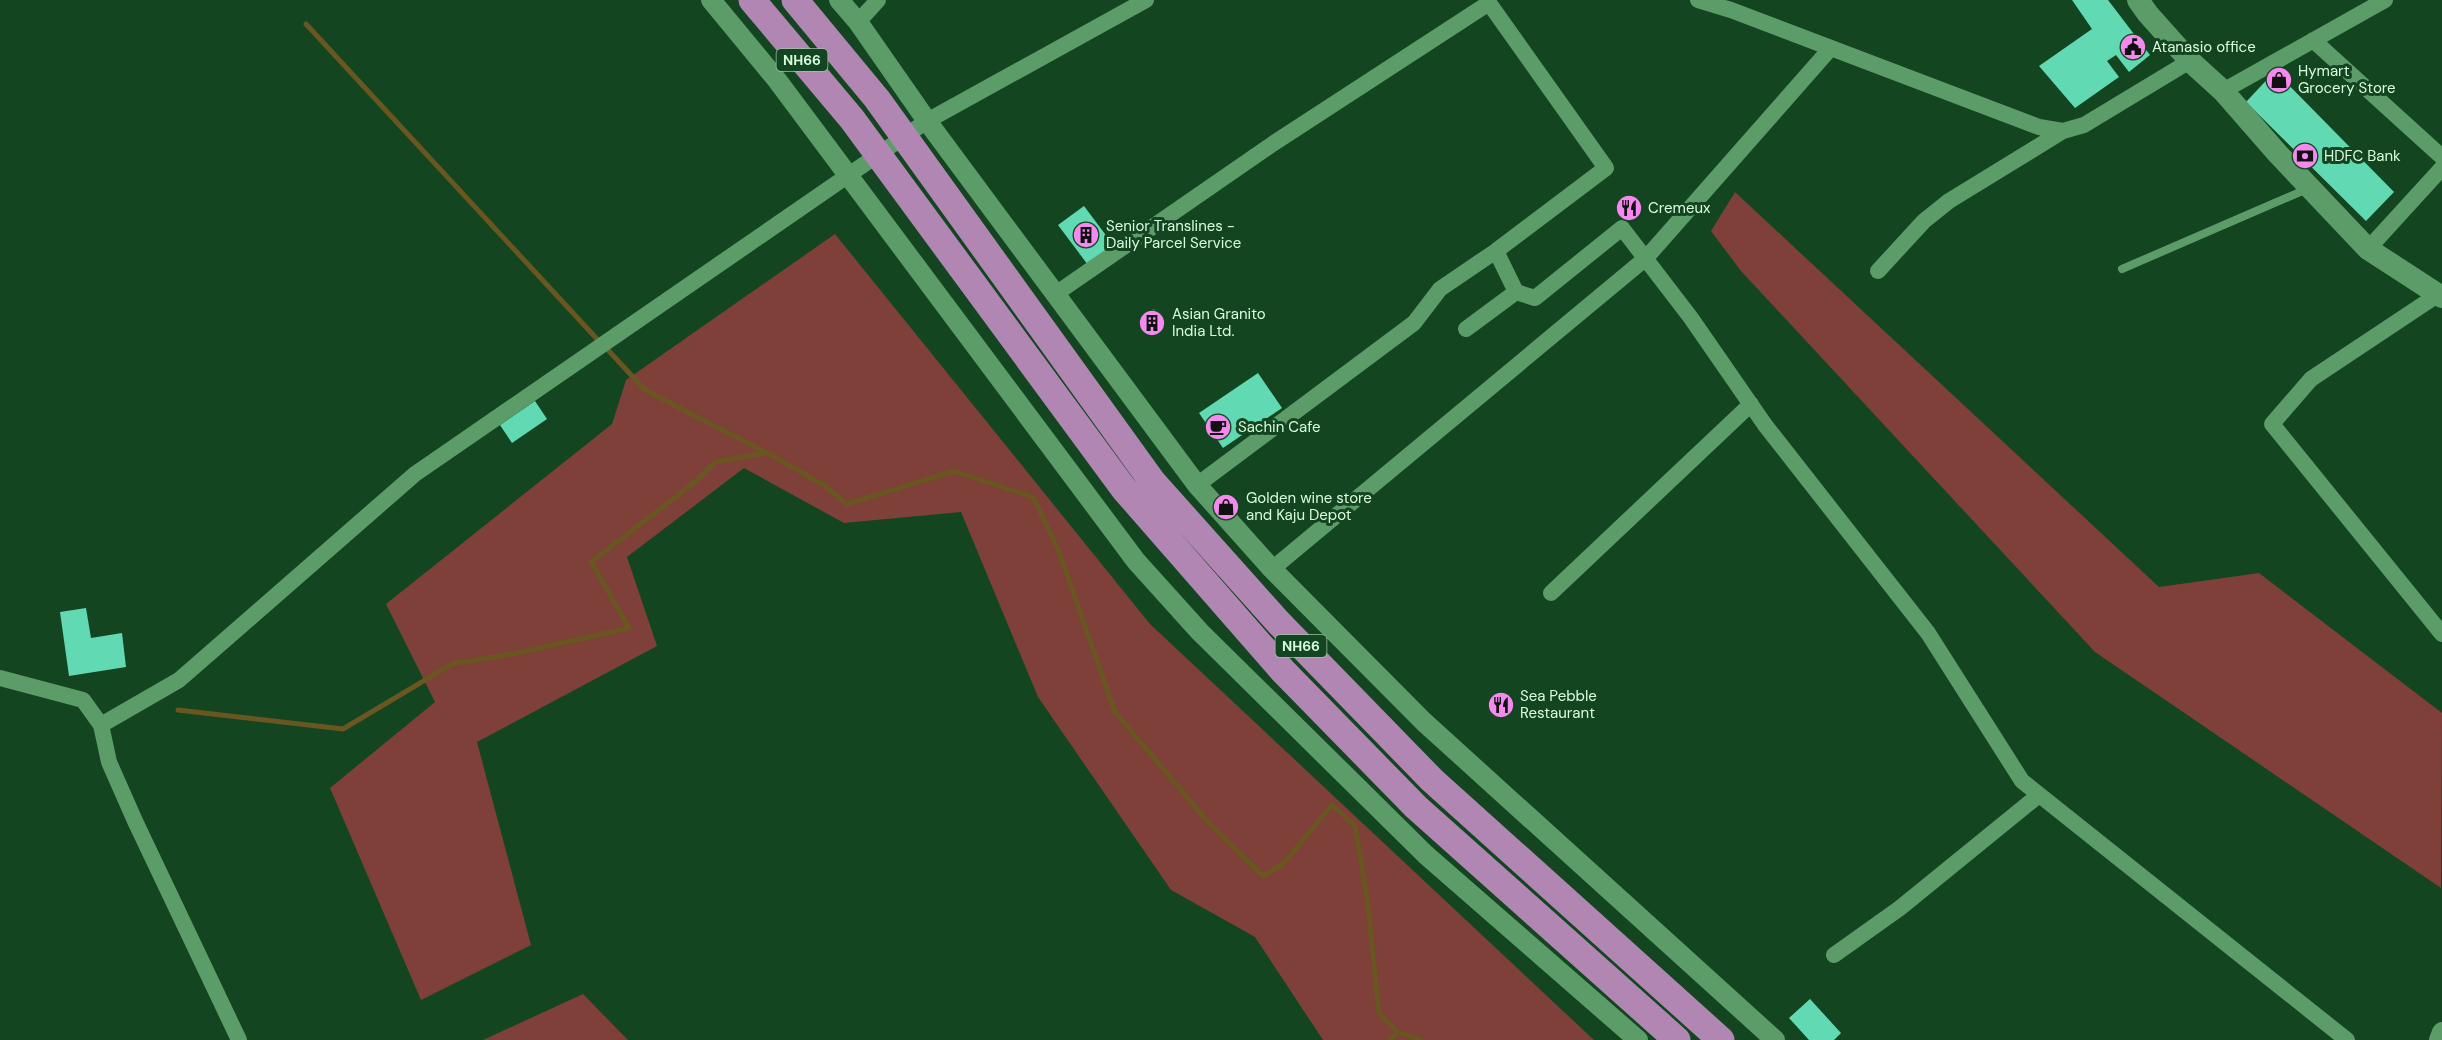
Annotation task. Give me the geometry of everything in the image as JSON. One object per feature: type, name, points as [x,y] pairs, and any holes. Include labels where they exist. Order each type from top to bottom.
[{"type":"highway","name":"NH66","points":[[753,0],[852,119],[1124,489],[1283,671],[1416,807],[1677,1040]]},
{"type":"highway","name":"NH66","points":[[795,0],[877,99],[1152,481],[1279,623],[1432,780],[1721,1040]]},
{"type":"main road","points":[[2138,0],[2190,61],[2223,91],[2368,249],[2441,296]]},
{"type":"street","points":[[711,0],[777,80],[1136,561],[1192,623],[1426,855],[1638,1040]]},
{"type":"street","points":[[839,0],[858,22],[1054,295],[1197,485],[1272,569],[1424,722],[1775,1040]]},
{"type":"street","points":[[858,22],[879,0]]},
{"type":"street","points":[[101,725],[179,680],[415,474],[927,121],[1146,0]]},
{"type":"street","points":[[1698,0],[1731,5],[1830,49],[2039,127],[2063,131]]},
{"type":"street","points":[[2223,91],[2385,0]]},
{"type":"street","points":[[1054,295],[1274,143],[1488,2],[1606,168],[1496,251],[1440,289],[1414,323],[1197,485]]},
{"type":"street","points":[[2313,40],[2442,157]]},
{"type":"street","points":[[1272,569],[1646,258],[1830,49]]},
{"type":"street","points":[[1878,271],[1924,221],[1948,201],[2063,131],[2084,125],[2190,61]]},
{"type":"street","points":[[2368,249],[2442,168]]},
{"type":"street","points":[[1496,251],[1516,292],[1535,298],[1622,228],[1691,318],[1751,404],[1928,633],[2022,781],[2347,1040]]},
{"type":"street","points":[[1466,329],[1516,292]]},
{"type":"street","points":[[2441,296],[2311,379],[2272,424],[2442,634]]},
{"type":"street","points":[[1551,593],[1751,404]]},
{"type":"street","points":[[0,678],[83,700],[101,725],[109,762],[126,801],[239,1040]]},
{"type":"street","points":[[1834,955],[1900,908],[2040,795]]},
{"type":"street","points":[[2439,1040],[2442,1032]]},
{"type":"lane","points":[[2122,269],[2310,188]]},
{"type":"shaded area","points":[[1735,192],[2159,587],[2259,573],[2442,713],[2441,888],[2095,652],[1741,271],[1711,231]]},
{"type":"shaded area","points":[[835,234],[1150,624],[1594,1040],[1323,1040],[1255,937],[1171,890],[1038,697],[961,512],[844,523],[744,468],[627,557],[657,646],[477,742],[531,945],[421,1000],[330,788],[435,702],[386,604],[612,424],[626,380]]},
{"type":"shaded area","points":[[583,994],[628,1040],[483,1040]]},
{"type":"building","points":[[2072,0],[2108,0],[2150,55],[2129,72],[2116,55],[2107,61],[2119,77],[2075,108],[2039,66],[2092,29]]},
{"type":"building","points":[[2275,71],[2394,192],[2366,221],[2246,102]]},
{"type":"building","name":"Senior Translines - Daily Parcel Service","points":[[1084,206],[1114,246],[1088,265],[1058,225]]},
{"type":"building","name":"Asian Granito India Ltd.","points":[[1154,309],[1164,328],[1150,336],[1140,317]]},
{"type":"building","points":[[1258,373],[1282,408],[1223,448],[1199,413]]},
{"type":"building","points":[[535,401],[547,419],[512,443],[500,425]]},
{"type":"building","points":[[86,608],[91,638],[122,633],[126,667],[69,676],[60,612]]},
{"type":"building","points":[[1810,999],[1841,1033],[1834,1040],[1809,1040],[1789,1018]]},
{"type":"waterway","points":[[306,24],[597,339]]},
{"type":"waterway","points":[[608,350],[645,390],[824,485],[847,504],[954,471],[1033,497],[1058,549],[1115,712],[1209,823],[1263,876],[1283,864],[1332,805],[1355,826],[1367,897],[1379,1014],[1398,1032],[1421,1040]]},
{"type":"waterway","points":[[178,710],[343,729],[452,664],[517,653],[629,628],[591,562],[694,483],[715,462],[766,453]]},
{"type":"waterway","points":[[1390,1040],[1398,1032]]},
{"type":"place","name":"Atanasio office","points":[[2133,47]]},
{"type":"place","name":"Hymart Grocery Store","points":[[2279,80]]},
{"type":"place","name":"HDFC Bank","points":[[2305,156]]},
{"type":"place","name":"Cremeux","points":[[1629,208]]},
{"type":"place","name":"Senior Translines - Daily Parcel Service","points":[[1086,235]]},
{"type":"place","name":"Asian Granito India Ltd.","points":[[1152,323]]},
{"type":"place","name":"Sachin Cafe","points":[[1218,427]]},
{"type":"place","name":"Golden wine store and Kaju Depot","points":[[1226,507]]},
{"type":"place","name":"Sea Pebble Restaurant","points":[[1501,705]]}]
